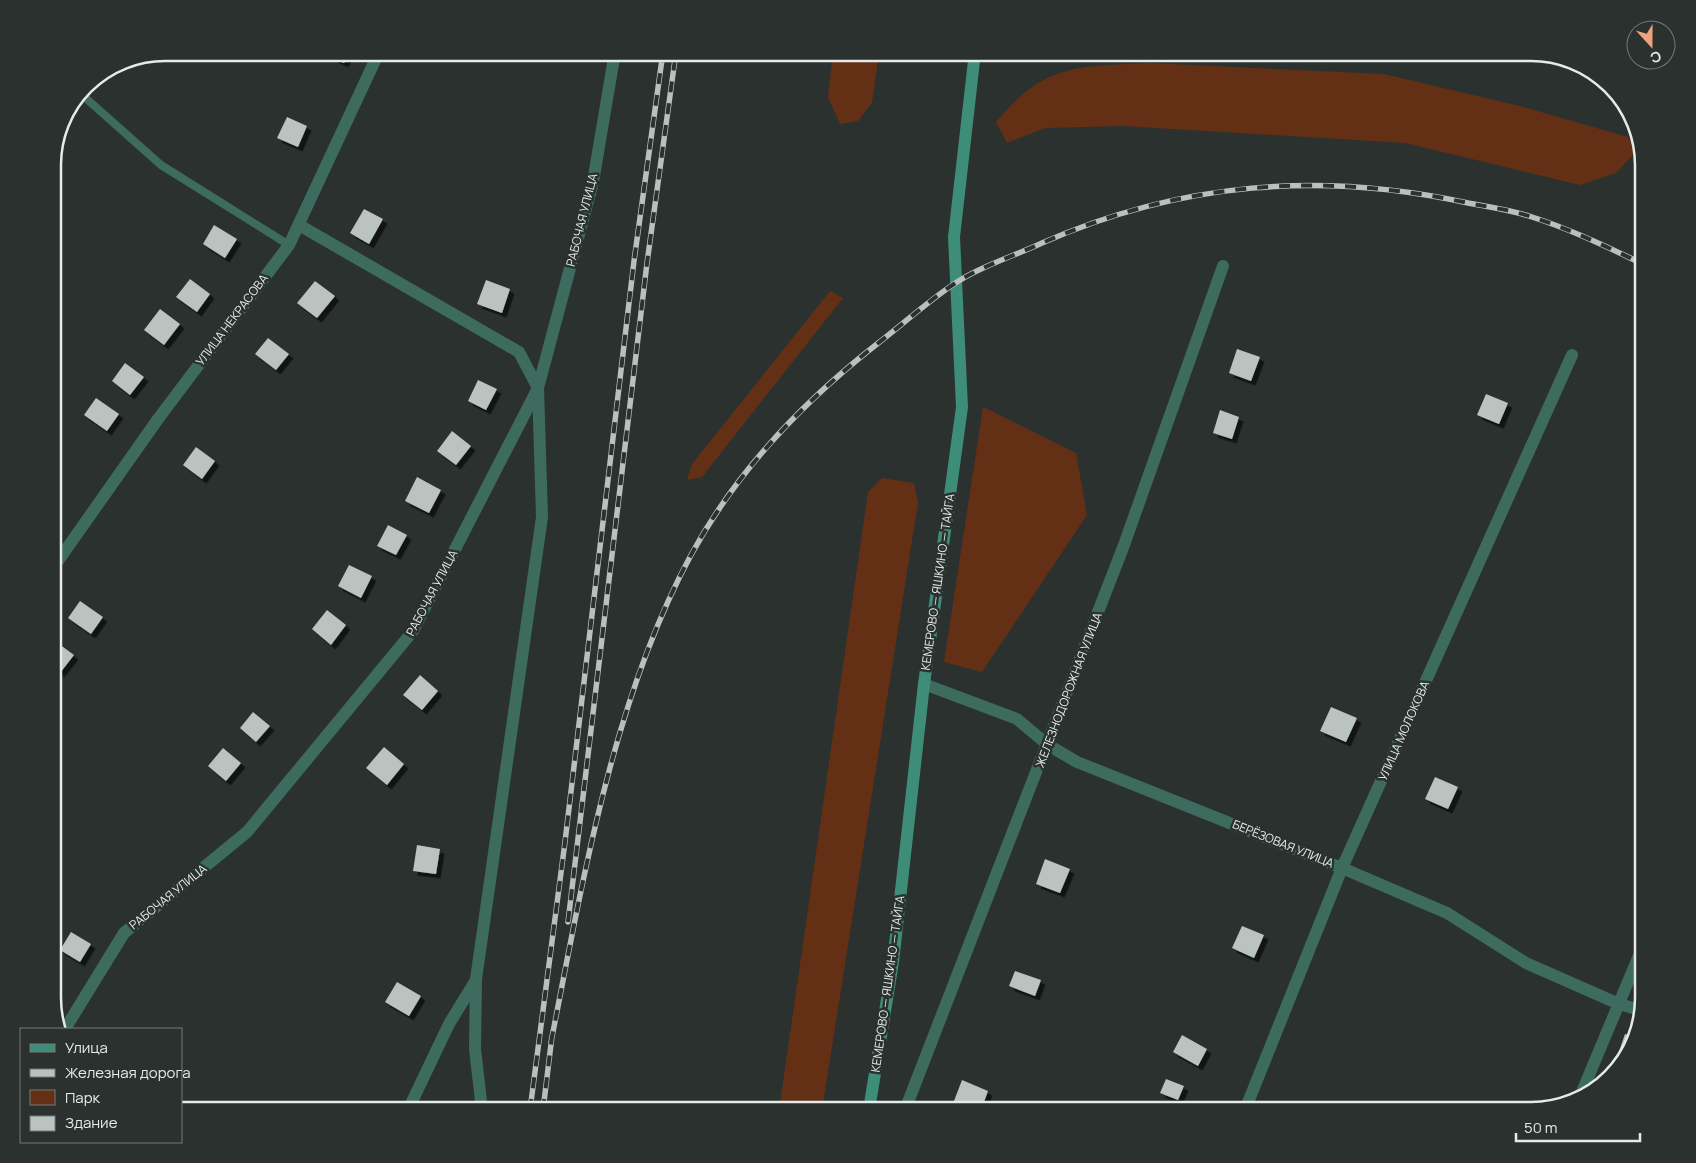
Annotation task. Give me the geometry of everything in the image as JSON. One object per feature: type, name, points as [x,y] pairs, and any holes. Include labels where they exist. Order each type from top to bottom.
[{"type":"main road","name":"КЕМЕРОВО — ЯШКИНО — ТАЙГА","points":[[870,1102],[893,962],[924,684],[962,407],[954,237],[974,61]]},
{"type":"street","name":"УЛИЦА НЕКРАСОВА","points":[[61,557],[158,419],[289,245],[374,61]]},
{"type":"street","name":"РАБОЧАЯ УЛИЦА","points":[[66,1028],[124,933],[247,832],[413,631],[538,388],[593,182],[614,61]]},
{"type":"street","points":[[298,225],[519,352],[538,388],[542,517],[476,980],[475,1049],[481,1102]]},
{"type":"street","name":"ЖЕЛЕЗНОДОРОЖНАЯ УЛИЦА","points":[[908,1102],[1124,545],[1223,266]]},
{"type":"street","name":"УЛИЦА МОЛОКОВА","points":[[1248,1102],[1342,868],[1572,355]]},
{"type":"street","name":"БЕРЁЗОВАЯ УЛИЦА","points":[[924,684],[1017,719],[1048,745],[1077,762],[1342,868],[1447,913],[1526,963],[1619,1004],[1634,1008]]},
{"type":"street","points":[[1584,1087],[1635,967]]},
{"type":"street","points":[[412,1102],[449,1024],[476,980]]},
{"type":"lane","points":[[86,98],[161,165],[289,245]]},
{"type":"green space","points":[[832,61],[878,61],[872,103],[858,121],[840,124],[828,97]]},
{"type":"green space","points":[[1150,63],[1384,74],[1520,106],[1628,137],[1634,154],[1616,173],[1580,185],[1405,143],[1123,126],[1045,128],[1007,143],[996,122],[1014,102],[1031,88],[1048,78],[1065,72],[1103,65]]},
{"type":"green space","points":[[830,291],[843,298],[702,477],[687,480],[692,464]]},
{"type":"green space","points":[[983,407],[1076,453],[1087,515],[982,672],[944,662]]},
{"type":"green space","points":[[882,478],[914,483],[918,503],[823,1102],[780,1102],[868,492]]},
{"type":"building","points":[[287,117],[307,126],[298,147],[277,138]]},
{"type":"building","points":[[364,209],[383,219],[369,244],[350,233]]},
{"type":"building","points":[[214,225],[237,239],[225,258],[203,244]]},
{"type":"building","points":[[190,279],[210,294],[197,312],[176,297]]},
{"type":"building","points":[[486,280],[510,289],[502,313],[477,304]]},
{"type":"building","points":[[315,281],[335,296],[317,318],[297,303]]},
{"type":"building","points":[[160,309],[180,324],[164,345],[144,330]]},
{"type":"building","points":[[268,338],[289,354],[276,370],[255,354]]},
{"type":"building","points":[[1237,349],[1260,357],[1251,381],[1229,373]]},
{"type":"building","points":[[125,363],[144,377],[130,395],[112,381]]},
{"type":"building","points":[[478,380],[497,389],[486,410],[468,401]]},
{"type":"building","points":[[1486,394],[1508,403],[1499,424],[1477,415]]},
{"type":"building","points":[[96,398],[119,414],[107,431],[84,415]]},
{"type":"building","points":[[1220,410],[1239,417],[1232,439],[1213,433]]},
{"type":"building","points":[[452,431],[471,446],[456,465],[437,451]]},
{"type":"building","points":[[196,447],[215,461],[202,479],[183,465]]},
{"type":"building","points":[[417,477],[441,490],[429,513],[405,501]]},
{"type":"building","points":[[388,525],[407,535],[396,555],[377,546]]},
{"type":"building","points":[[349,565],[372,576],[361,598],[338,586]]},
{"type":"building","points":[[80,601],[103,617],[91,634],[68,618]]},
{"type":"building","points":[[327,610],[346,625],[331,645],[312,629]]},
{"type":"building","points":[[61,645],[74,655],[61,672]]},
{"type":"building","points":[[420,675],[438,691],[422,710],[403,695]]},
{"type":"building","points":[[1331,707],[1357,718],[1346,742],[1320,731]]},
{"type":"building","points":[[253,712],[270,726],[256,742],[240,728]]},
{"type":"building","points":[[384,747],[404,764],[387,785],[366,768]]},
{"type":"building","points":[[223,748],[241,763],[226,781],[208,766]]},
{"type":"building","points":[[1435,777],[1458,787],[1448,809],[1425,799]]},
{"type":"building","points":[[417,845],[440,849],[436,874],[413,871]]},
{"type":"building","points":[[1045,859],[1070,869],[1060,893],[1036,884]]},
{"type":"building","points":[[1242,926],[1264,935],[1254,958],[1232,948]]},
{"type":"building","points":[[71,932],[91,944],[80,962],[61,951]]},
{"type":"building","points":[[1015,971],[1041,980],[1035,996],[1009,986]]},
{"type":"building","points":[[397,982],[421,996],[409,1016],[385,1002]]},
{"type":"building","points":[[1625,1034],[1628,1035],[1621,1050],[1618,1055]]},
{"type":"building","points":[[1182,1035],[1207,1049],[1198,1066],[1173,1052]]},
{"type":"building","points":[[1166,1079],[1184,1086],[1178,1100],[1160,1093]]},
{"type":"building","points":[[962,1080],[988,1091],[984,1102],[954,1101]]},
{"type":"railway","points":[[531,1102],[565,842],[634,261],[662,61]]},
{"type":"railway","points":[[568,922],[647,263],[675,61]]},
{"type":"railway","points":[[551,1042],[575,919],[603,793],[620,731],[640,670],[664,611],[691,555],[709,524],[750,467],[798,414],[850,366],[944,291],[974,272],[1094,222],[1199,195],[1252,188],[1305,186],[1359,187],[1413,193],[1532,217],[1560,227],[1635,260]]},
{"type":"railway","points":[[544,1102],[552,1036]]}]
